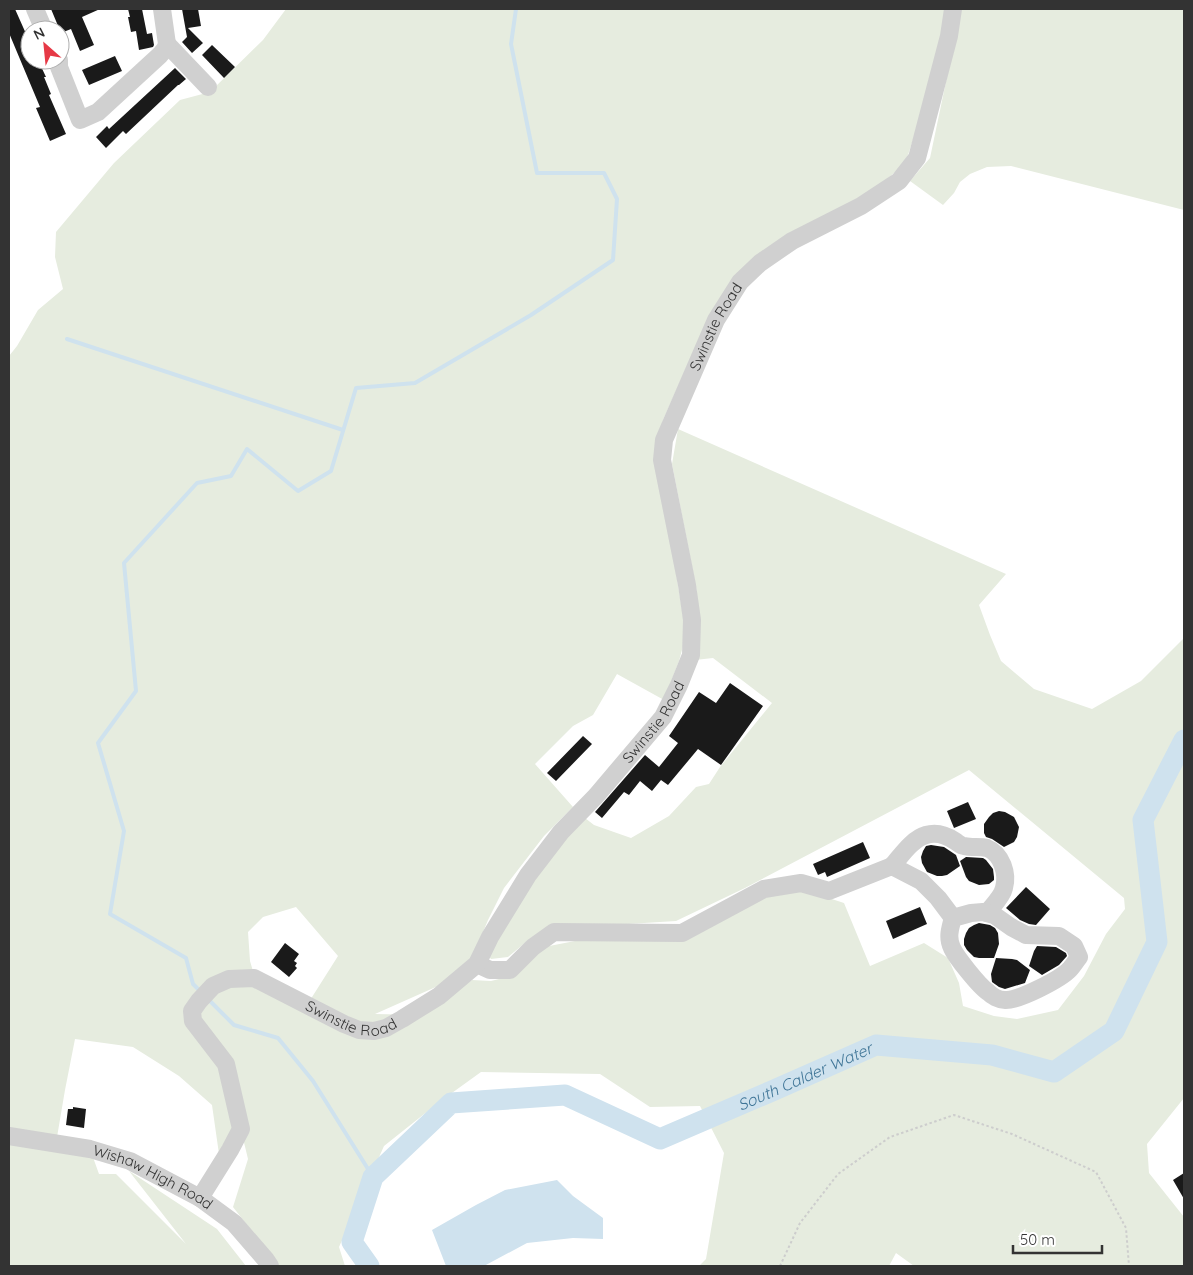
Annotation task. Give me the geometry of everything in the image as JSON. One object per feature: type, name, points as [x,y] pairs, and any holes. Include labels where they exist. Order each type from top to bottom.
[{"type":"street","points":[[60,70],[80,120],[98,112],[165,50],[167,44],[162,9]]},
{"type":"street","name":"Swinstie Road","points":[[200,1198],[241,1129],[226,1064],[193,1021],[192,1011],[213,986],[228,979],[254,978],[359,1030],[374,1031],[386,1028],[402,1020],[439,996],[477,964],[490,937],[533,868],[561,832],[596,796],[663,717],[690,655],[692,620],[687,585],[662,460],[664,440],[716,320],[740,282],[760,263],[792,241],[861,206],[898,181],[917,158],[949,36],[953,9]]},
{"type":"street","points":[[167,44],[208,87]]},
{"type":"street","points":[[477,964],[490,970],[510,970],[533,947],[554,932],[682,933],[764,889],[801,883],[829,891],[892,866],[910,846],[924,835],[937,833],[963,846],[988,848],[996,854],[1002,864],[1005,876],[1004,888],[998,900],[987,913]]},
{"type":"street","points":[[892,866],[922,881],[953,918]]},
{"type":"street","points":[[983,912],[994,915],[1026,935],[1059,936],[1074,946],[1079,957],[1070,970],[1054,981],[1017,997],[1005,1000],[996,998],[986,992],[951,947],[949,933],[953,918],[983,912]]},
{"type":"street","name":"Wishaw High Road","points":[[9,1136],[90,1149],[130,1161],[200,1198],[234,1223],[270,1266]]},
{"type":"path","points":[[780,1266],[800,1223],[838,1174],[890,1137],[954,1115],[1012,1134],[1096,1172],[1126,1228],[1129,1266]]},
{"type":"shaded area","points":[[286,9],[945,9],[940,44],[920,118],[908,155],[901,167],[880,185],[828,216],[789,233],[691,357],[663,420],[657,455],[686,635],[679,661],[664,700],[617,674],[593,715],[573,726],[535,764],[573,807],[544,836],[504,888],[473,956],[438,986],[375,1014],[422,1015],[472,980],[491,981],[515,975],[544,947],[575,941],[634,940],[752,901],[798,888],[844,903],[870,966],[924,943],[948,958],[959,983],[963,1006],[994,1016],[1017,1019],[1058,1010],[1084,976],[1106,934],[1125,909],[1124,898],[969,770],[745,888],[676,921],[612,925],[532,937],[508,957],[491,959],[487,954],[546,860],[585,818],[594,825],[631,838],[669,816],[696,787],[709,784],[720,767],[772,703],[713,658],[695,660],[698,645],[697,592],[672,464],[678,429],[1006,574],[979,605],[1001,661],[1034,689],[1092,709],[1141,681],[1184,638],[1184,1098],[1147,1144],[1149,1173],[1184,1217],[1184,1266],[914,1266],[896,1253],[889,1266],[699,1266],[706,1259],[724,1153],[700,1106],[650,1107],[600,1074],[481,1072],[384,1146],[339,1247],[345,1266],[279,1266],[233,1207],[248,1159],[241,1130],[219,1154],[212,1105],[179,1076],[133,1047],[75,1039],[56,1143],[90,1149],[99,1174],[116,1174],[186,1244],[129,1171],[217,1229],[246,1266],[9,1266],[9,356],[38,310],[63,289],[55,257],[56,232],[114,163],[180,100],[210,92],[263,40]],"holes":[[[296,907],[338,956],[307,1005],[255,978],[250,961],[248,932],[263,917]]]},
{"type":"shaded area","points":[[959,9],[1184,9],[1184,210],[1011,166],[987,167],[970,174],[960,182],[954,193],[943,205],[910,181],[930,158],[952,53]]},
{"type":"water","points":[[557,1180],[573,1196],[603,1218],[603,1239],[573,1238],[527,1243],[484,1266],[446,1266],[432,1230],[505,1190]]},
{"type":"building","points":[[9,9],[15,9],[20,20],[20,59],[9,33]]},
{"type":"building","points":[[51,9],[100,9],[82,17],[94,45],[80,51],[70,29],[70,20],[56,20]]},
{"type":"building","points":[[128,9],[142,9],[147,34],[152,33],[153,47],[139,50],[136,31],[131,32]]},
{"type":"building","points":[[182,9],[198,9],[201,26],[188,28],[203,43],[192,53],[182,42],[187,37]]},
{"type":"building","points":[[212,45],[235,67],[224,78],[202,55]]},
{"type":"building","points":[[115,56],[122,71],[89,85],[82,70]]},
{"type":"building","points":[[175,68],[186,79],[126,134],[123,131],[106,148],[96,137],[107,126],[109,129]]},
{"type":"building","points":[[24,70],[43,70],[51,94],[49,95],[66,134],[50,141],[36,108],[40,107]]},
{"type":"building","points":[[730,683],[763,706],[721,765],[698,749],[668,785],[661,780],[652,791],[640,781],[629,795],[624,792],[602,818],[595,812],[645,755],[659,767],[678,743],[669,736],[699,692],[716,703]]},
{"type":"building","points":[[583,736],[592,744],[556,781],[547,773]]},
{"type":"building","points":[[968,802],[976,819],[954,828],[947,811]]},
{"type":"building","points":[[999,811],[1014,817],[1019,827],[1014,842],[1004,847],[986,837],[984,833],[984,824],[993,813]]},
{"type":"building","points":[[863,842],[870,858],[827,877],[825,872],[818,875],[813,864]]},
{"type":"building","points":[[926,846],[944,847],[956,855],[960,866],[947,875],[942,876],[927,872],[921,857]]},
{"type":"building","points":[[966,857],[983,858],[986,860],[993,869],[994,880],[989,884],[979,885],[969,881],[960,861]]},
{"type":"building","points":[[1026,887],[1050,909],[1036,925],[1020,920],[1006,908]]},
{"type":"building","points":[[920,907],[927,924],[893,939],[886,921]]},
{"type":"building","points":[[979,923],[990,925],[998,933],[999,944],[994,958],[974,957],[964,945],[964,939],[969,928]]},
{"type":"building","points":[[285,943],[299,954],[294,961],[297,963],[295,966],[297,968],[289,977],[271,962]]},
{"type":"building","points":[[1037,946],[1056,947],[1066,953],[1067,956],[1059,965],[1042,975],[1029,966]]},
{"type":"building","points":[[996,958],[1017,960],[1030,970],[1025,983],[1005,989],[992,982],[991,974]]},
{"type":"building","points":[[73,1107],[86,1109],[84,1128],[66,1125],[68,1109],[73,1109]]},
{"type":"building","points":[[1184,1173],[1184,1199],[1173,1180]]},
{"type":"waterway","points":[[202,993],[193,984],[186,958],[110,914],[124,831],[98,743],[136,691],[124,563],[197,483],[231,476],[247,449],[298,491],[331,471],[356,388],[415,383],[531,315],[613,260],[617,199],[604,173],[537,173],[511,44],[516,9]]},
{"type":"waterway","points":[[67,339],[343,430]]},
{"type":"waterway","name":"South Calder Water","points":[[369,1266],[352,1242],[373,1177],[451,1103],[565,1095],[660,1139],[876,1045],[992,1055],[1054,1072],[1114,1031],[1157,942],[1143,820],[1184,740]]},
{"type":"waterway","points":[[208,999],[234,1025],[278,1038],[313,1081],[373,1177]]}]
